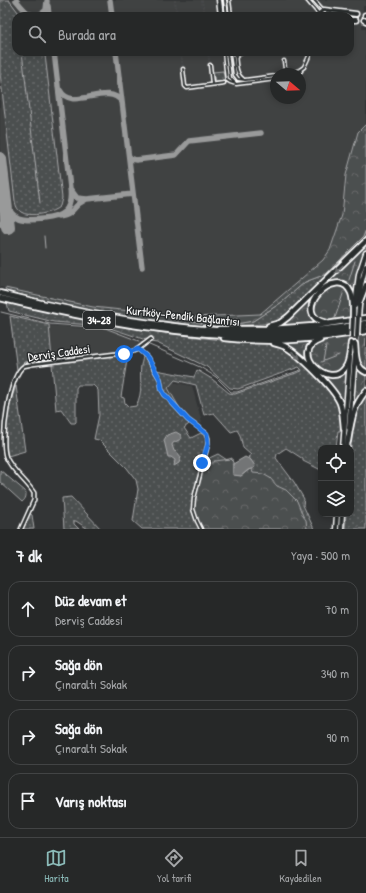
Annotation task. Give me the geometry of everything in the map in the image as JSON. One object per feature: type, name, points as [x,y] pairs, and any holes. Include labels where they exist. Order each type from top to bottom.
[{"type":"highway","points":[[323,12],[325,10],[340,12]]},
{"type":"highway","points":[[252,328],[274,326],[288,317],[366,241]]},
{"type":"highway","points":[[342,445],[359,274],[366,253]]},
{"type":"highway","points":[[359,303],[361,285],[366,266]]},
{"type":"highway","points":[[334,324],[318,321],[311,308],[313,300],[319,292],[332,285],[342,285],[350,291],[353,298],[356,317]]},
{"type":"highway","points":[[356,317],[363,290],[366,285]]},
{"type":"highway","name":"Kurtköy-Pendik Bağlantısı","points":[[0,293],[99,316],[222,332],[275,333],[320,330],[366,323]]},
{"type":"highway","name":"Kurtköy-Pendik Bağlantısı","points":[[0,298],[91,319],[199,334],[292,336],[366,327]]},
{"type":"highway","points":[[184,327],[272,329],[334,324],[366,318]]},
{"type":"highway","points":[[199,334],[240,340],[261,341],[303,340],[366,331]]},
{"type":"highway","points":[[327,337],[314,343],[309,349],[308,356],[314,366],[327,374],[337,374],[345,369],[353,344]]},
{"type":"highway","points":[[261,341],[280,344],[286,347],[317,374],[336,396],[342,409],[344,428]]},
{"type":"highway","points":[[353,344],[357,363],[362,370],[366,372]]},
{"type":"highway","points":[[348,441],[353,344]]},
{"type":"highway","points":[[347,445],[353,414],[360,399],[366,391]]},
{"type":"highway","points":[[336,529],[337,517]]},
{"type":"highway","points":[[341,529],[342,517]]},
{"type":"street","points":[[219,0],[220,12]]},
{"type":"street","points":[[226,0],[228,12]]},
{"type":"street","points":[[230,0],[231,12]]},
{"type":"street","points":[[307,0],[317,12]]},
{"type":"street","points":[[314,0],[325,10]]},
{"type":"street","points":[[225,56],[227,80],[230,82],[236,84],[243,81],[270,78]]},
{"type":"street","points":[[226,56],[231,80],[236,84]]},
{"type":"street","points":[[233,56],[235,75],[238,79],[243,81]]},
{"type":"street","points":[[284,61],[285,69],[289,72],[297,72],[304,67],[309,56]]},
{"type":"street","points":[[236,58],[238,76],[243,81]]},
{"type":"street","points":[[210,65],[212,84]]},
{"type":"street","points":[[183,69],[185,86],[187,88],[224,83]]},
{"type":"street","name":"Derviş Caddesi","points":[[21,529],[34,500],[34,493],[5,456],[3,436],[8,401],[20,371],[24,366],[124,354],[138,349],[150,340]]},
{"type":"street","points":[[138,349],[147,357],[154,368],[160,379],[162,390],[165,395],[188,420],[208,436],[208,444],[194,498],[193,509],[201,529]]},
{"type":"shaded area","points":[[0,0],[366,0],[366,6],[363,6],[362,29],[366,29],[366,124],[358,132],[346,175],[342,215],[330,250],[323,261],[260,314],[193,317],[188,319],[169,315],[93,307],[0,287]]},
{"type":"shaded area","points":[[49,325],[79,328],[104,328],[144,343],[138,348],[127,352],[52,361]]},
{"type":"shaded area","points":[[173,382],[192,386],[202,423],[197,426],[187,418],[168,388]]},
{"type":"shaded area","points":[[176,432],[181,435],[181,439],[172,445],[174,451],[181,457],[179,463],[174,466],[175,460],[168,457],[164,440],[167,435]]},
{"type":"shaded area","points":[[245,457],[251,460],[255,466],[254,468],[248,470],[241,476],[233,475],[233,464]]},
{"type":"green space","points":[[0,0],[9,0],[18,12],[12,12],[12,56],[45,56],[62,198],[60,206],[57,209],[47,213],[35,215],[25,214],[17,207],[15,201],[0,73]]},
{"type":"green space","points":[[223,71],[225,81],[215,82],[213,72]]},
{"type":"green space","points":[[366,124],[366,229],[363,237],[326,274],[305,282],[282,302],[253,321],[219,327],[179,318],[188,319],[193,317],[260,314],[323,260],[330,250],[342,215],[346,175],[358,132]]},
{"type":"green space","points":[[366,229],[365,240],[285,317],[267,324],[226,326],[253,321],[282,302],[305,282],[326,274],[363,237]]},
{"type":"green space","points":[[366,244],[353,295],[347,286],[336,283],[311,301],[310,308],[313,318],[322,324],[277,327],[292,317]]},
{"type":"green space","points":[[335,285],[344,286],[351,295],[350,319],[331,322],[321,321],[314,313],[317,299],[322,292]]},
{"type":"green space","points":[[5,288],[93,307],[169,315],[213,326],[156,322],[95,313],[6,293]]},
{"type":"green space","points":[[7,303],[86,320],[145,330],[243,342],[270,343],[286,349],[313,371],[330,389],[336,397],[341,411],[340,431],[338,431],[336,445],[318,445],[318,468],[303,461],[303,459],[286,448],[277,454],[276,458],[294,482],[304,499],[303,505],[314,529],[203,529],[195,497],[205,460],[218,454],[227,460],[232,458],[233,470],[248,470],[250,469],[251,460],[248,457],[251,455],[243,448],[240,435],[237,430],[231,432],[214,413],[204,415],[196,385],[175,380],[168,388],[189,424],[184,428],[191,438],[201,433],[207,438],[207,444],[191,510],[200,529],[142,529],[133,521],[138,489],[136,480],[127,468],[99,440],[94,439],[99,415],[98,390],[93,385],[78,385],[76,388],[76,422],[71,423],[61,409],[56,410],[52,364],[128,354],[121,397],[124,398],[125,403],[129,407],[136,406],[140,395],[141,365],[143,355],[147,355],[156,370],[194,377],[197,370],[212,379],[229,393],[235,394],[302,371],[299,367],[238,389],[230,388],[207,367],[157,343],[150,342],[152,340],[151,338],[146,340],[104,326],[54,322],[9,311]]},
{"type":"green space","points":[[10,316],[49,325],[52,359],[24,362],[17,370]]},
{"type":"green space","points":[[366,333],[366,370],[360,366],[357,352],[359,334]]},
{"type":"green space","points":[[349,336],[348,358],[343,368],[338,371],[329,372],[319,368],[312,360],[310,351],[316,343]]},
{"type":"green space","points":[[316,340],[309,347],[307,352],[310,366],[319,372],[333,374],[341,374],[347,367],[344,411],[320,376],[277,342]]},
{"type":"green space","points":[[356,364],[362,372],[366,374],[366,390],[354,407],[352,407]]},
{"type":"green space","points":[[16,386],[25,451],[8,456],[6,447],[7,420]]},
{"type":"green space","points":[[366,393],[366,529],[345,529],[346,517],[354,517],[354,445],[351,445],[353,416]]},
{"type":"green space","points":[[230,459],[233,462],[233,473],[241,476],[250,469],[253,473],[263,474],[270,478],[277,486],[286,490],[297,501],[306,520],[307,529],[203,529],[197,520],[194,510],[195,497],[201,475],[214,461]]},
{"type":"green space","points":[[0,470],[25,491],[26,497],[22,502],[0,482]]},
{"type":"green space","points":[[71,497],[101,529],[88,529],[74,521],[74,524],[79,529],[64,529],[62,498]]},
{"type":"green space","points":[[29,513],[32,515],[34,529],[23,529]]},
{"type":"waterway","points":[[22,56],[40,203]]},
{"type":"waterway","points":[[44,236],[45,248]]},
{"type":"waterway","points":[[349,280],[355,261]]},
{"type":"waterway","points":[[335,318],[343,294]]},
{"type":"waterway","points":[[1,312],[50,324],[105,328],[144,343]]},
{"type":"waterway","points":[[147,344],[200,367],[216,377],[231,392],[237,392],[301,370]]},
{"type":"waterway","points":[[323,361],[326,346]]},
{"type":"waterway","points":[[321,362],[339,355]]},
{"type":"taxiway","points":[[16,0],[27,12]]},
{"type":"taxiway","points":[[110,0],[112,12]]},
{"type":"taxiway","points":[[44,12],[46,10],[47,1]]},
{"type":"taxiway","points":[[48,6],[49,12]]},
{"type":"taxiway","points":[[5,200],[14,216],[29,220],[55,217],[65,211],[70,202],[70,188],[54,56]]},
{"type":"taxiway","points":[[116,56],[142,267]]},
{"type":"taxiway","points":[[60,90],[65,96],[73,99],[108,94],[116,96],[122,102]]},
{"type":"taxiway","points":[[129,156],[131,159],[136,160],[176,155],[189,141],[261,133]]},
{"type":"taxiway","points":[[71,190],[77,198],[87,199],[133,194]]},
{"type":"taxiway","points":[[58,217],[68,214],[77,205],[85,200]]},
{"type":"taxiway","points":[[0,223],[5,219],[7,214]]},
{"type":"runway","points":[[0,159],[8,227]]},
{"type":"tunnel","points":[[175,0],[176,12]]},
{"type":"tunnel","points":[[202,0],[204,12]]},
{"type":"tunnel","points":[[356,14],[365,15]]},
{"type":"tunnel","points":[[181,56],[183,69]]},
{"type":"tunnel","points":[[209,56],[210,65]]},
{"type":"route","points":[[124,354],[138,349],[143,352],[160,379],[162,390],[165,395],[188,420],[207,434],[208,444],[202,463]]}]
